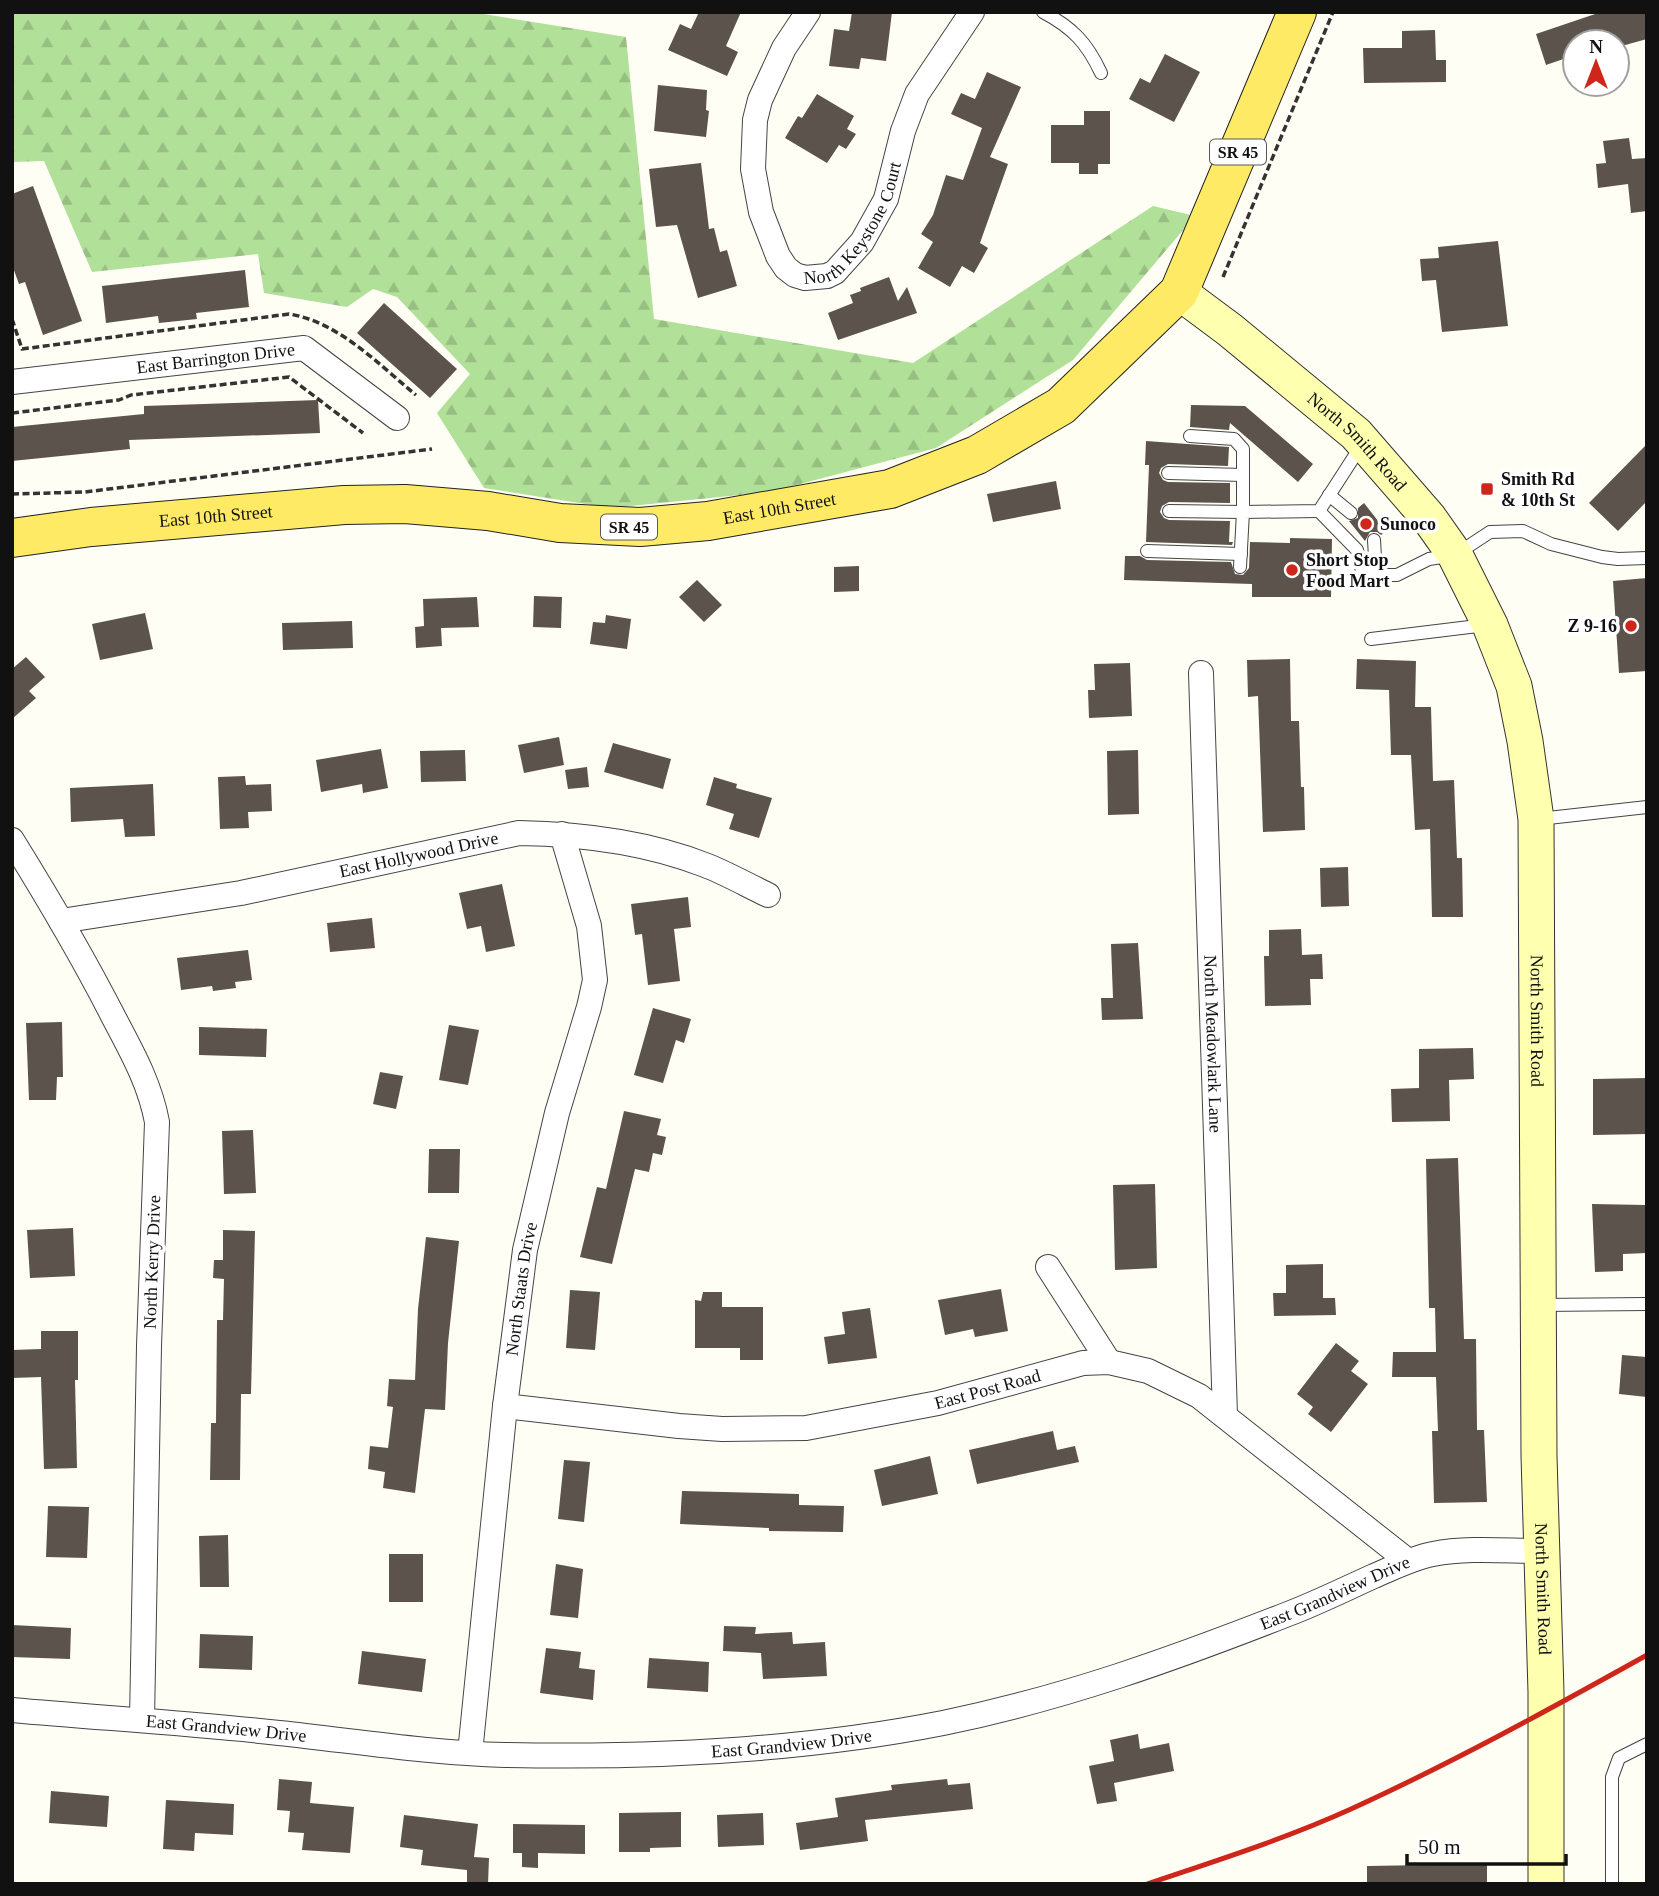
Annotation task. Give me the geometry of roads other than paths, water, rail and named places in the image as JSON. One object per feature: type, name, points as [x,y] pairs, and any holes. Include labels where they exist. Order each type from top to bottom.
[{"type":"main road","name":"East 10th Street","points":[[12,538],[91,527],[344,505],[405,504],[488,511],[560,523],[640,527],[708,520],[890,489],[977,455],[1061,406],[1179,292],[1297,12]]},
{"type":"main road","name":"North Smith Road","points":[[1179,292],[1230,330],[1356,434],[1429,518],[1455,555],[1490,625],[1514,686],[1536,819],[1538,1305],[1546,1884]]},
{"type":"street","name":"North Keystone Court","points":[[808,12],[779,57],[760,100],[755,120],[753,169],[761,212],[778,256],[786,268],[805,278],[827,276],[835,271],[862,242],[886,199],[906,122],[917,94],[972,12]]},
{"type":"street","name":"East Barrington Drive","points":[[12,382],[304,348],[397,418]]},
{"type":"street","name":"North Meadowlark Lane","points":[[1201,673],[1225,1415]]},
{"type":"street","name":"East Hollywood Drive","points":[[61,920],[241,893],[519,833],[598,838],[671,854],[706,865],[768,895]]},
{"type":"street","name":"North Staats Drive","points":[[470,1753],[516,1312],[535,1203],[595,980],[589,926],[562,834]]},
{"type":"street","name":"North Kerry Drive","points":[[12,840],[61,920],[141,1069],[157,1122],[149,1346],[142,1720]]},
{"type":"street","points":[[1048,1267],[1110,1362]]},
{"type":"street","name":"East Post Road","points":[[505,1406],[678,1426],[722,1429],[806,1428],[938,1403],[1083,1363],[1110,1362],[1148,1371],[1199,1396],[1408,1562]]},
{"type":"street","name":"East Grandview Drive","points":[[12,1710],[142,1720],[470,1753],[536,1755],[757,1749],[907,1730],[1029,1704],[1117,1678],[1298,1610],[1408,1562],[1447,1552],[1542,1551]]},
{"type":"lane","points":[[1043,12],[1066,25],[1090,50],[1101,73]]},
{"type":"lane","points":[[1147,551],[1241,560],[1243,449],[1234,439],[1190,436]]},
{"type":"lane","points":[[1319,511],[1364,442]]},
{"type":"lane","points":[[1168,473],[1243,475]]},
{"type":"lane","points":[[1329,495],[1351,513]]},
{"type":"lane","points":[[1169,511],[1319,511],[1357,550],[1363,575],[1397,575],[1429,559],[1455,555],[1490,532],[1523,531],[1550,544],[1582,553],[1618,559],[1646,558]]},
{"type":"lane","points":[[1374,540],[1376,575]]},
{"type":"lane","points":[[1371,639],[1490,625]]},
{"type":"lane","points":[[1536,819],[1647,807]]},
{"type":"lane","points":[[1538,1305],[1647,1304]]},
{"type":"lane","points":[[1612,1884],[1612,1777],[1619,1759],[1647,1744]]},
{"type":"railway","points":[[1147,1884],[1275,1840],[1351,1809],[1463,1754],[1647,1655]]},
{"type":"place","name":"Smith Rd & 10th St","points":[[1487,489]]},
{"type":"place","name":"Sunoco","points":[[1366,524]]},
{"type":"place","name":"Short Stop Food Mart","points":[[1292,570]]},
{"type":"place","name":"Z 9-16","points":[[1631,626]]}]
